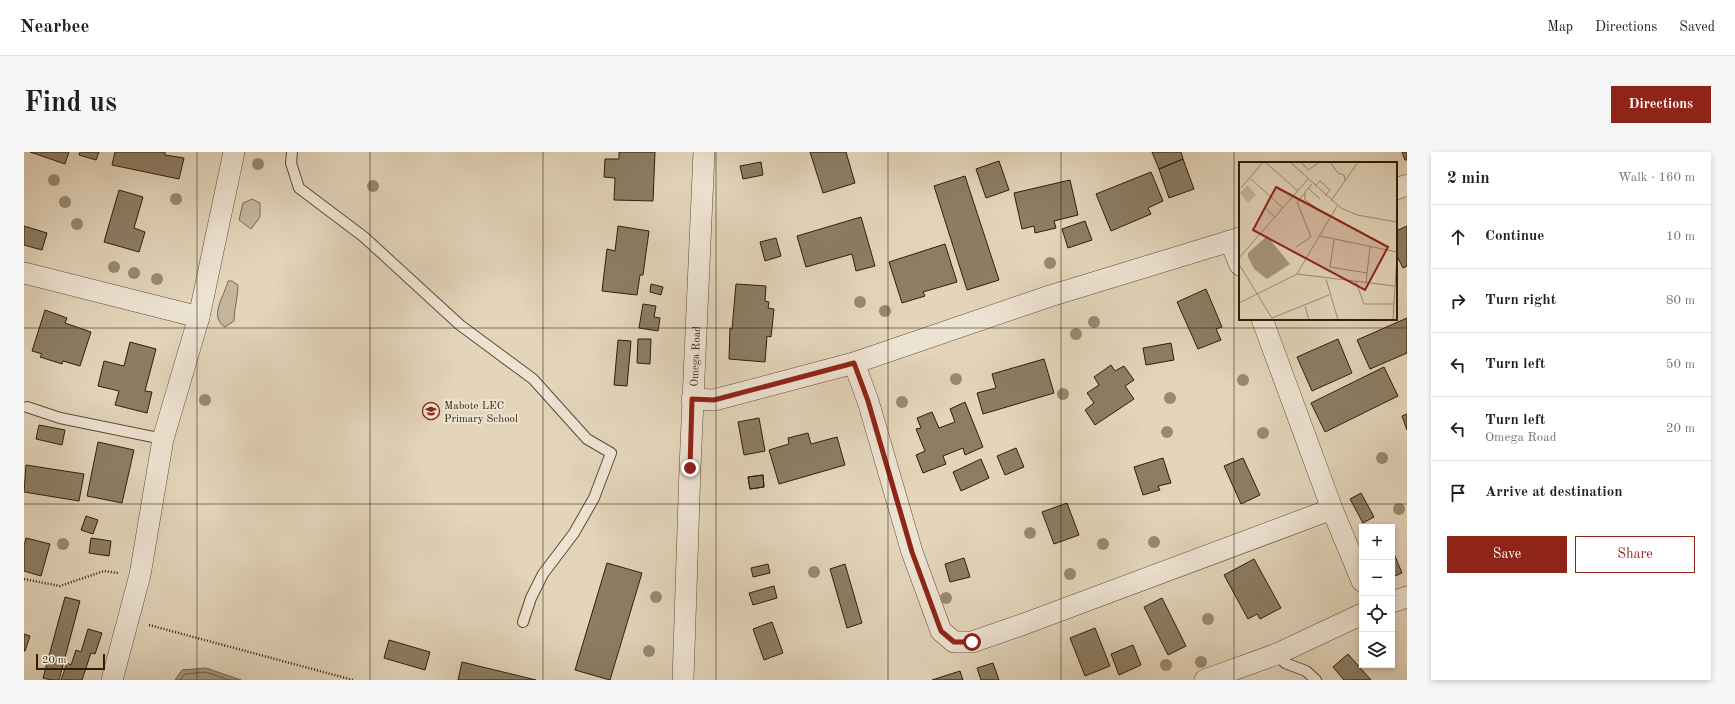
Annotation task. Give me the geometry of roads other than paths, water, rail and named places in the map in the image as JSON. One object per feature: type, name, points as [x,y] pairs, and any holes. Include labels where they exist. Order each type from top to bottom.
[{"type":"street","points":[[112,680],[140,575],[163,439],[199,317],[234,152]]},
{"type":"street","name":"Omega Road","points":[[683,680],[692,399],[704,152]]},
{"type":"street","points":[[1397,189],[1407,185]]},
{"type":"street","points":[[692,399],[714,400],[854,363],[1050,296],[1235,239],[1239,260]]},
{"type":"street","points":[[24,273],[199,317]]},
{"type":"street","points":[[1262,320],[1332,509],[1359,574]]},
{"type":"street","points":[[854,363],[868,401],[912,552],[941,631],[954,642],[972,642],[1024,624],[1332,509]]},
{"type":"street","points":[[1395,601],[1407,597]]},
{"type":"street","points":[[1205,680],[1276,654],[1359,615]]},
{"type":"lane","points":[[292,152],[291,163],[299,188],[364,237],[460,325],[533,379],[587,439],[610,453],[594,498],[574,533],[543,574],[531,598],[523,622]]},
{"type":"lane","points":[[28,407],[60,418],[163,439]]},
{"type":"lane","points":[[1276,654],[1285,663],[1306,671],[1316,680]]},
{"type":"water","points":[[206,668],[241,680],[175,680],[182,670]]},
{"type":"place","name":"Mabote LEC Primary School","points":[[431,411]]}]
